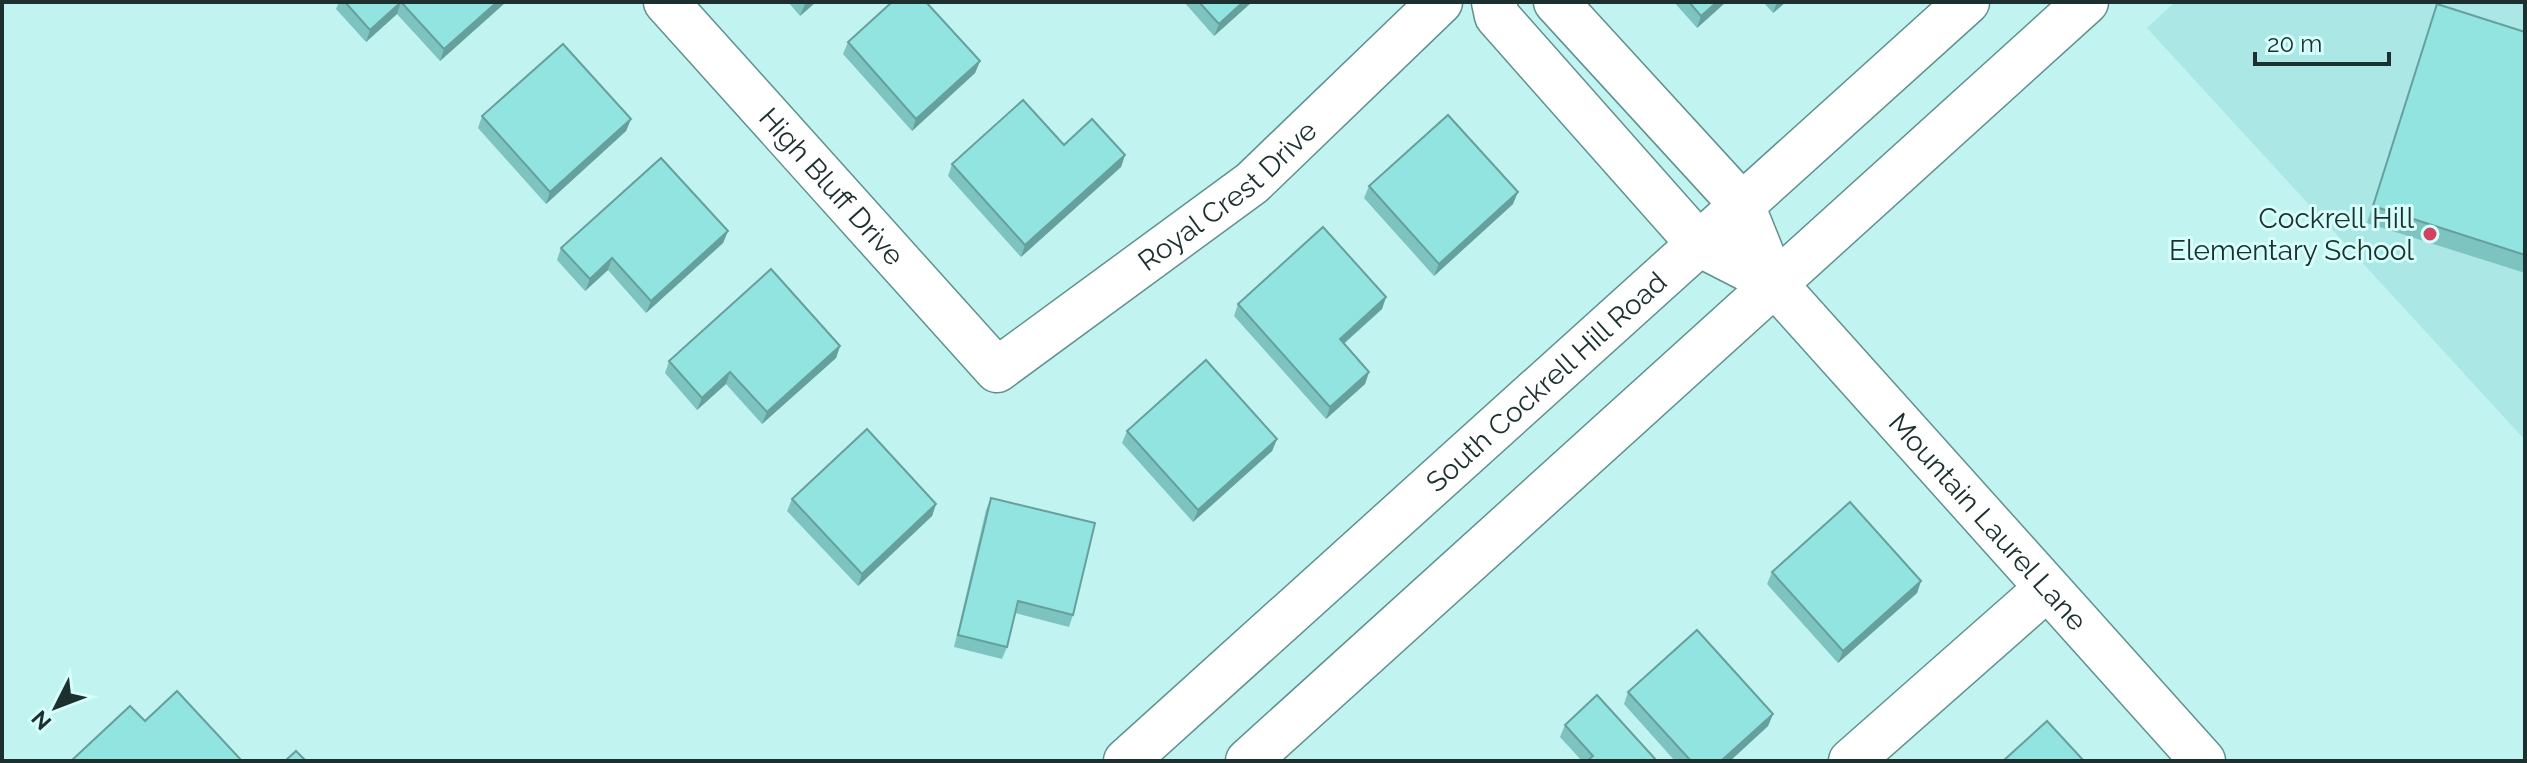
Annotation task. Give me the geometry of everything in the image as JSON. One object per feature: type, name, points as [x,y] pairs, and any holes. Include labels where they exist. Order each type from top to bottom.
[{"type":"street","name":"High Bluff Drive","points":[[666,2],[997,370]]},
{"type":"street","name":"Royal Crest Drive","points":[[997,370],[1252,183],[1440,2]]},
{"type":"street","name":"Mountain Laurel Lane","points":[[1494,2],[1497,16],[1699,244],[1773,282]]},
{"type":"street","name":"Mountain Laurel Lane","points":[[1556,2],[1742,205],[1773,282],[2203,761]]},
{"type":"street","name":"South Cockrell Hill Road","points":[[1126,761],[1967,2]]},
{"type":"street","points":[[1248,761],[1773,282],[2086,2]]},
{"type":"street","points":[[1851,761],[2046,589]]},
{"type":"shaded area","name":"Cockrell Hill Elementary School","points":[[2175,2],[2525,2],[2525,440],[2147,28]]},
{"type":"building","points":[[345,2],[401,2],[370,30]]},
{"type":"building","points":[[401,2],[497,2],[444,49]]},
{"type":"building","points":[[892,2],[926,2],[980,61],[916,119],[848,42]]},
{"type":"building","points":[[1199,2],[1243,2],[1219,24]]},
{"type":"building","points":[[1689,2],[1717,2],[1701,16]]},
{"type":"building","points":[[2437,4],[2525,32],[2525,255],[2373,206]]},
{"type":"building","points":[[563,44],[631,119],[550,192],[482,116]]},
{"type":"building","points":[[1023,100],[1064,145],[1092,119],[1125,155],[1025,245],[952,164]]},
{"type":"building","points":[[1448,115],[1518,192],[1439,264],[1369,186]]},
{"type":"building","points":[[661,158],[728,231],[651,301],[612,258],[590,279],[561,248]]},
{"type":"building","points":[[1323,227],[1386,297],[1340,339],[1369,372],[1330,407],[1238,304]]},
{"type":"building","points":[[771,269],[840,346],[767,412],[730,372],[702,398],[669,361]]},
{"type":"building","points":[[1206,360],[1277,439],[1198,510],[1127,431]]},
{"type":"building","points":[[867,429],[936,504],[862,574],[792,499]]},
{"type":"building","points":[[991,498],[1095,523],[1073,615],[1018,601],[1007,647],[958,635]]},
{"type":"building","points":[[1850,502],[1921,581],[1843,651],[1772,572]]},
{"type":"building","points":[[1697,630],[1773,714],[1721,761],[1691,761],[1628,692]]},
{"type":"building","points":[[177,691],[242,761],[71,761],[130,706],[145,721]]},
{"type":"building","points":[[1597,695],[1657,761],[1587,761],[1593,756],[1565,725]]},
{"type":"building","points":[[2047,721],[2084,761],[2003,761]]},
{"type":"building","points":[[296,751],[306,761],[285,761]]},
{"type":"place","name":"Cockrell Hill Elementary School","points":[[2430,234]]}]
